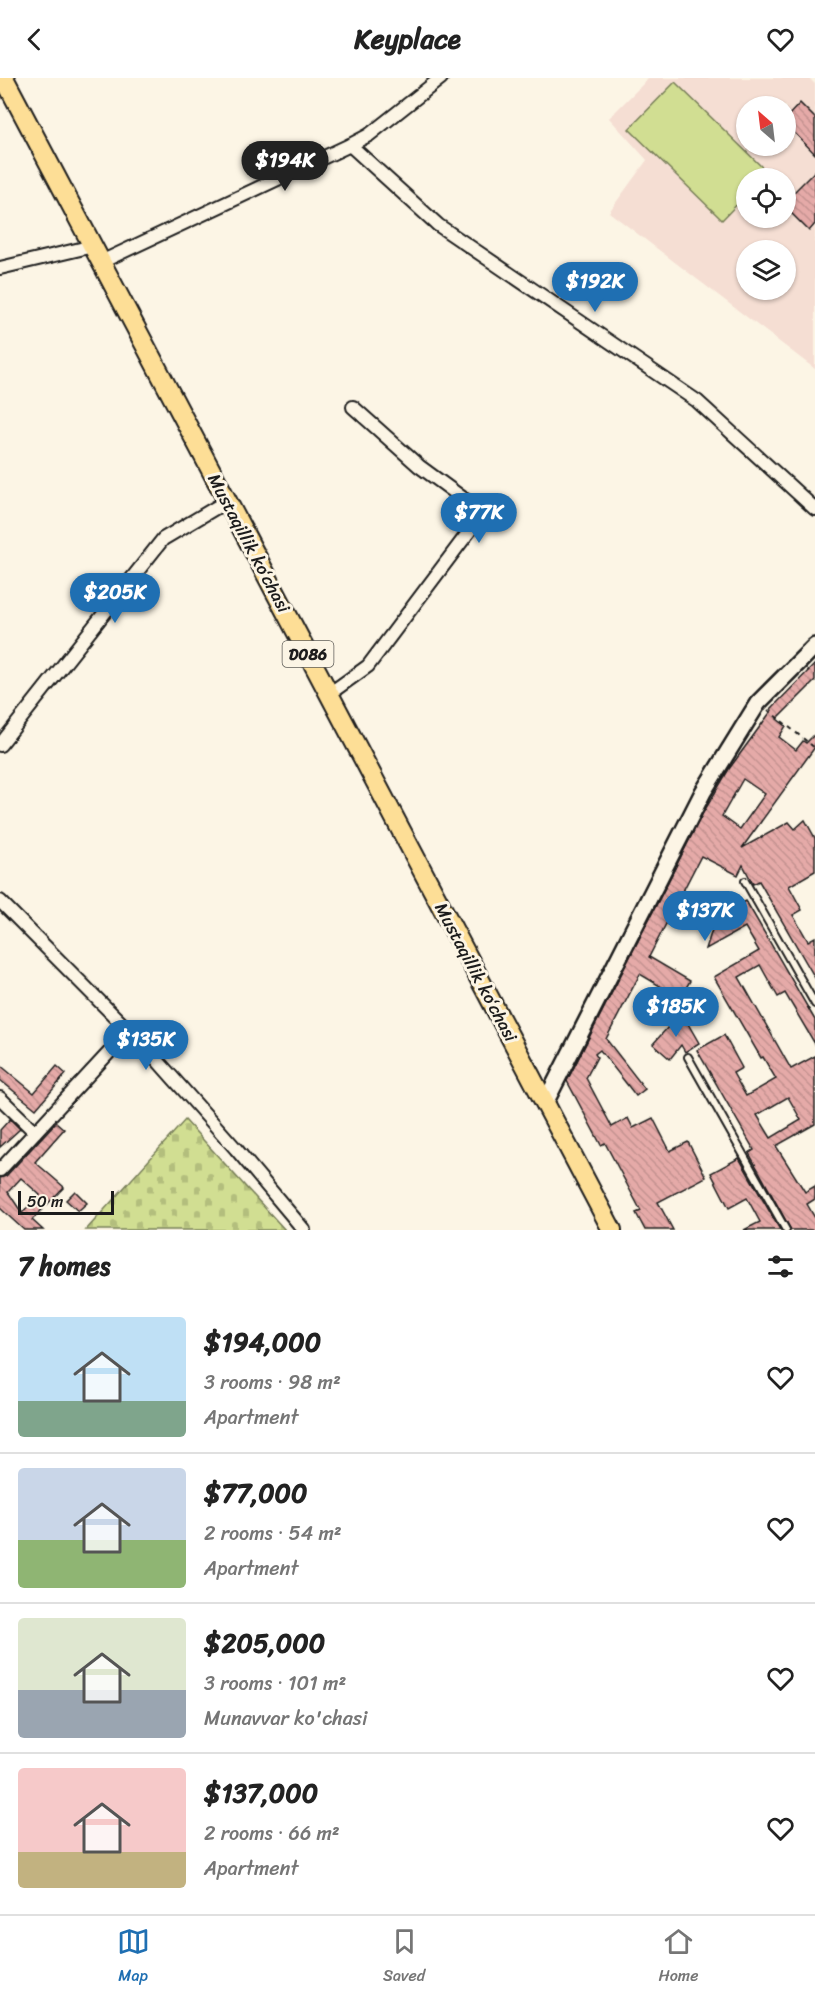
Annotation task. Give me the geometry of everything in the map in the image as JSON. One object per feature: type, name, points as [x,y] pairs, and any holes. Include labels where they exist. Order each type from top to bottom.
[{"type":"main road","name":"Mustaqillik koʻchasi","points":[[4,78],[612,1230]]},
{"type":"street","points":[[0,268],[97,254],[350,145],[369,135],[441,78]]},
{"type":"street","points":[[350,145],[438,225],[698,401],[815,509]]},
{"type":"street","points":[[329,694],[368,666],[483,513],[419,466],[353,407]]},
{"type":"street","points":[[0,745],[163,539],[227,501]]},
{"type":"street","points":[[545,1103],[703,792],[759,703],[815,646]]},
{"type":"street","points":[[0,901],[129,1031],[236,1149],[304,1230]]},
{"type":"street","points":[[0,1170],[129,1031]]},
{"type":"street","points":[[0,1098],[35,1132]]},
{"type":"lane","points":[[745,881],[815,1004]]},
{"type":"lane","points":[[688,1057],[786,1230]]},
{"type":"path","points":[[759,703],[815,748]]},
{"type":"shaded area","points":[[649,78],[809,78],[815,84],[815,369],[609,212],[647,160],[609,118]]},
{"type":"green space","points":[[675,82],[736,142],[736,156],[751,156],[763,168],[736,168],[736,205],[722,220],[629,129]]},
{"type":"green space","points":[[185,1120],[285,1230],[86,1230]]},
{"type":"building","points":[[800,103],[815,118],[815,154],[796,134],[796,107]]},
{"type":"building","points":[[815,171],[815,224],[809,231],[796,218],[796,190]]},
{"type":"building","points":[[815,664],[815,681],[777,719],[786,726],[779,737],[796,750],[803,741],[806,743],[815,734],[815,747],[742,848],[789,822],[795,829],[805,820],[815,838],[815,871],[789,886],[802,910],[793,915],[808,941],[815,937],[815,978],[759,881],[753,884],[743,865],[738,875],[701,856],[649,957],[690,981],[680,998],[640,974],[606,1039],[645,1089],[636,1096],[600,1050],[595,1054],[597,1057],[586,1078],[612,1127],[628,1118],[633,1128],[653,1118],[670,1151],[688,1142],[706,1177],[658,1202],[673,1230],[645,1230],[636,1213],[641,1211],[605,1143],[601,1145],[567,1081],[703,813],[729,769],[771,709]],"holes":[[[743,779],[765,794],[740,829],[722,816]]]},
{"type":"building","points":[[746,901],[815,1020],[815,1044],[785,993],[778,997],[760,965],[739,977],[791,1069],[815,1056],[815,1124],[776,1146],[805,1192],[815,1186],[815,1199],[807,1204],[815,1218],[815,1230],[791,1230],[749,1153],[754,1150],[697,1050],[724,1035],[742,1068],[733,1073],[746,1096],[776,1079],[763,1057],[761,1058],[714,977],[759,951],[745,927],[706,949],[716,917]],"holes":[[[788,1097],[801,1120],[771,1138],[757,1115]]]},
{"type":"building","points":[[683,1015],[699,1043],[685,1052],[681,1045],[670,1059],[653,1044],[669,1026],[668,1024]]},
{"type":"building","points":[[0,1065],[34,1093],[57,1066],[66,1074],[36,1109],[0,1080]]},
{"type":"building","points":[[10,1119],[20,1129],[0,1147],[0,1130]]},
{"type":"building","points":[[56,1122],[64,1129],[35,1162],[64,1187],[32,1220],[43,1230],[24,1230],[0,1208],[0,1178],[6,1176]],"holes":[[[21,1178],[40,1195],[22,1213],[8,1192]]]},
{"type":"building","points":[[739,1158],[780,1230],[744,1230],[760,1222],[747,1198],[729,1208],[711,1173]]},
{"type":"building","points":[[75,1191],[87,1203],[78,1211],[66,1200]]}]
